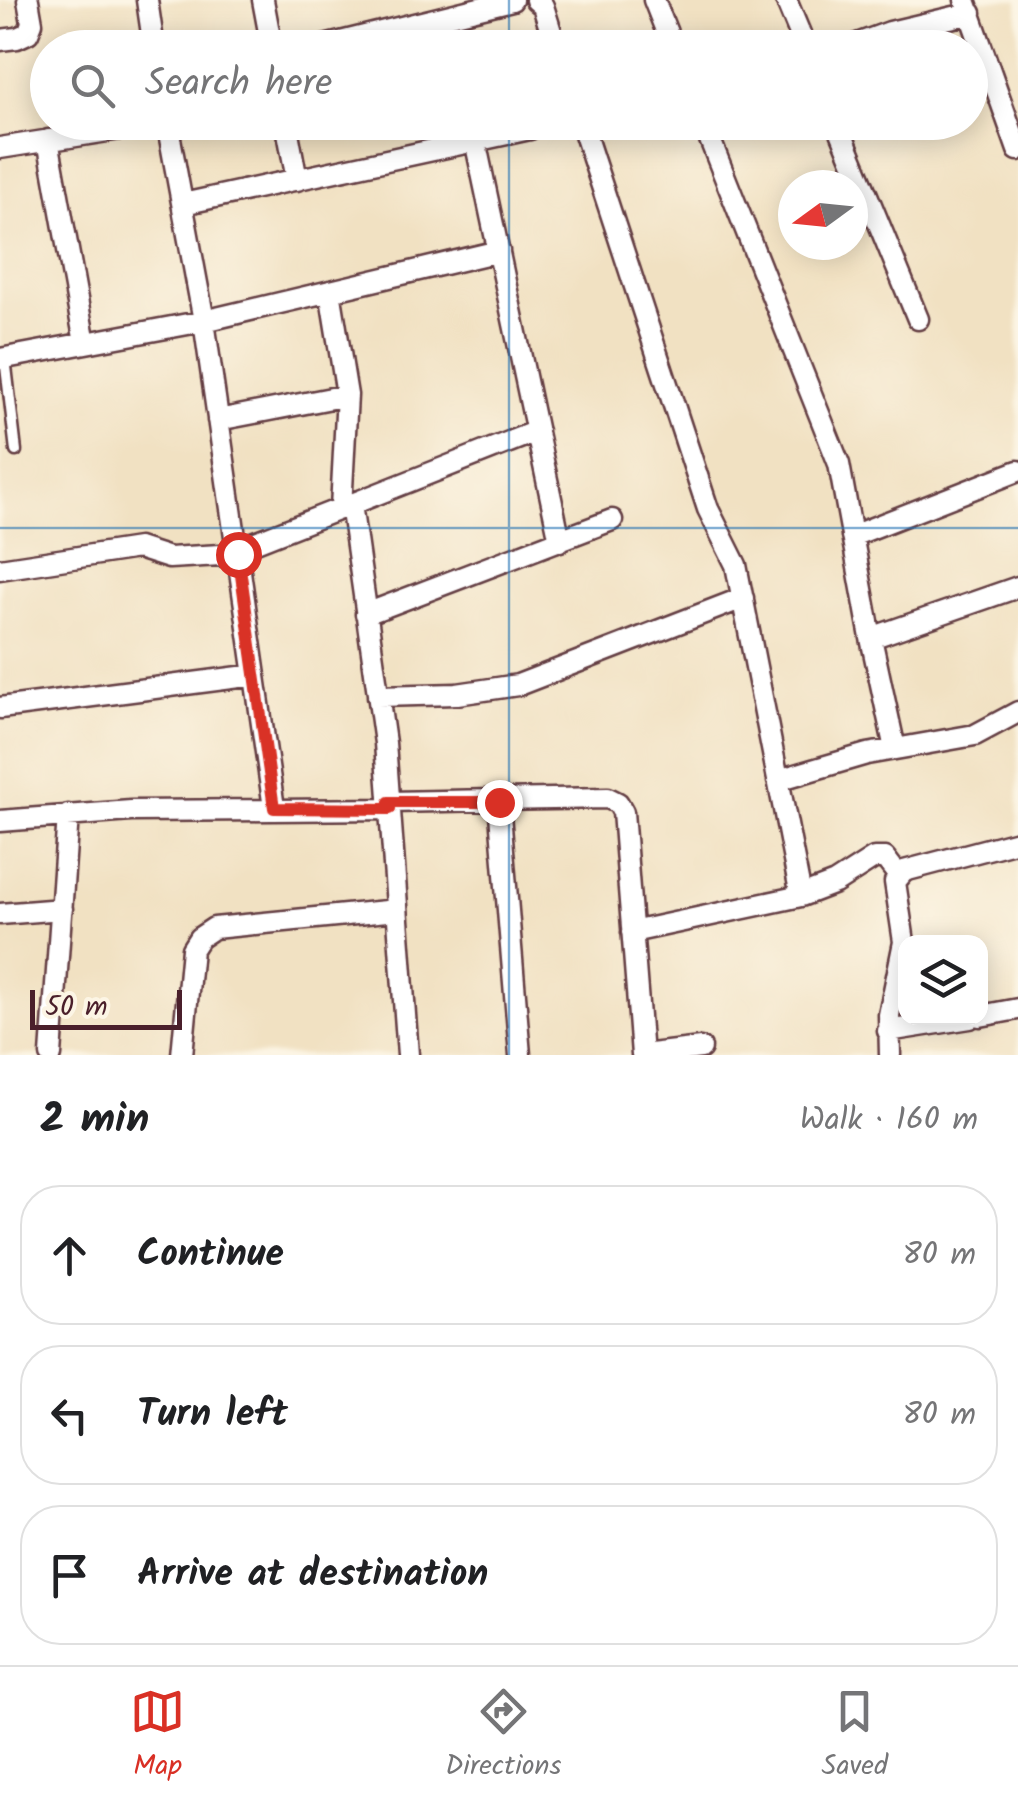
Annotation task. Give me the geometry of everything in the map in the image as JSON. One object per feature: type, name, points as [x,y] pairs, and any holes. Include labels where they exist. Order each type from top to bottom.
[{"type":"street","points":[[0,40],[28,32],[32,22],[28,0]]},
{"type":"street","points":[[146,0],[151,30]]},
{"type":"street","points":[[263,0],[269,30]]},
{"type":"street","points":[[389,30],[510,0]]},
{"type":"street","points":[[536,0],[543,6],[550,30]]},
{"type":"street","points":[[654,0],[666,30]]},
{"type":"street","points":[[786,0],[798,30]]},
{"type":"street","points":[[896,30],[968,7]]},
{"type":"street","points":[[988,64],[1018,150]]},
{"type":"street","points":[[0,148],[48,140],[86,343]]},
{"type":"street","points":[[170,140],[204,321],[274,808]]},
{"type":"street","points":[[289,140],[297,180]]},
{"type":"street","points":[[182,204],[475,140],[560,540]]},
{"type":"street","points":[[587,140],[708,508],[732,552],[801,896]]},
{"type":"street","points":[[710,140],[839,464],[895,748]]},
{"type":"street","points":[[844,140],[918,319]]},
{"type":"street","points":[[2,358],[204,321],[499,251]]},
{"type":"street","points":[[330,291],[347,394],[346,506],[378,696],[408,1055]]},
{"type":"street","points":[[218,420],[347,394]]},
{"type":"street","points":[[0,569],[138,548],[170,558],[238,551],[537,431]]},
{"type":"street","points":[[852,536],[1018,471]]},
{"type":"street","points":[[366,614],[612,520]]},
{"type":"street","points":[[871,638],[1018,587]]},
{"type":"street","points":[[378,696],[457,694],[518,685],[743,598]]},
{"type":"street","points":[[0,708],[255,675]]},
{"type":"street","points":[[778,780],[895,748],[975,735],[1018,712]]},
{"type":"street","points":[[0,821],[608,798],[618,803],[622,812],[642,1055],[701,1048]]},
{"type":"street","points":[[499,802],[520,1055]]},
{"type":"street","points":[[52,1055],[68,816]]},
{"type":"street","points":[[632,932],[801,896],[835,883],[874,858],[904,871],[1018,841]]},
{"type":"street","points":[[890,1055],[888,1032],[904,942],[893,868]]},
{"type":"street","points":[[0,914],[62,909]]},
{"type":"street","points":[[182,1055],[192,949],[198,938],[214,928],[397,910]]},
{"type":"street","points":[[988,1015],[1018,1010]]},
{"type":"street","points":[[888,1032],[929,1025]]},
{"type":"lane","points":[[2,358],[16,450]]},
{"type":"route","points":[[238,554],[274,808],[390,809],[389,802],[499,802]]}]
